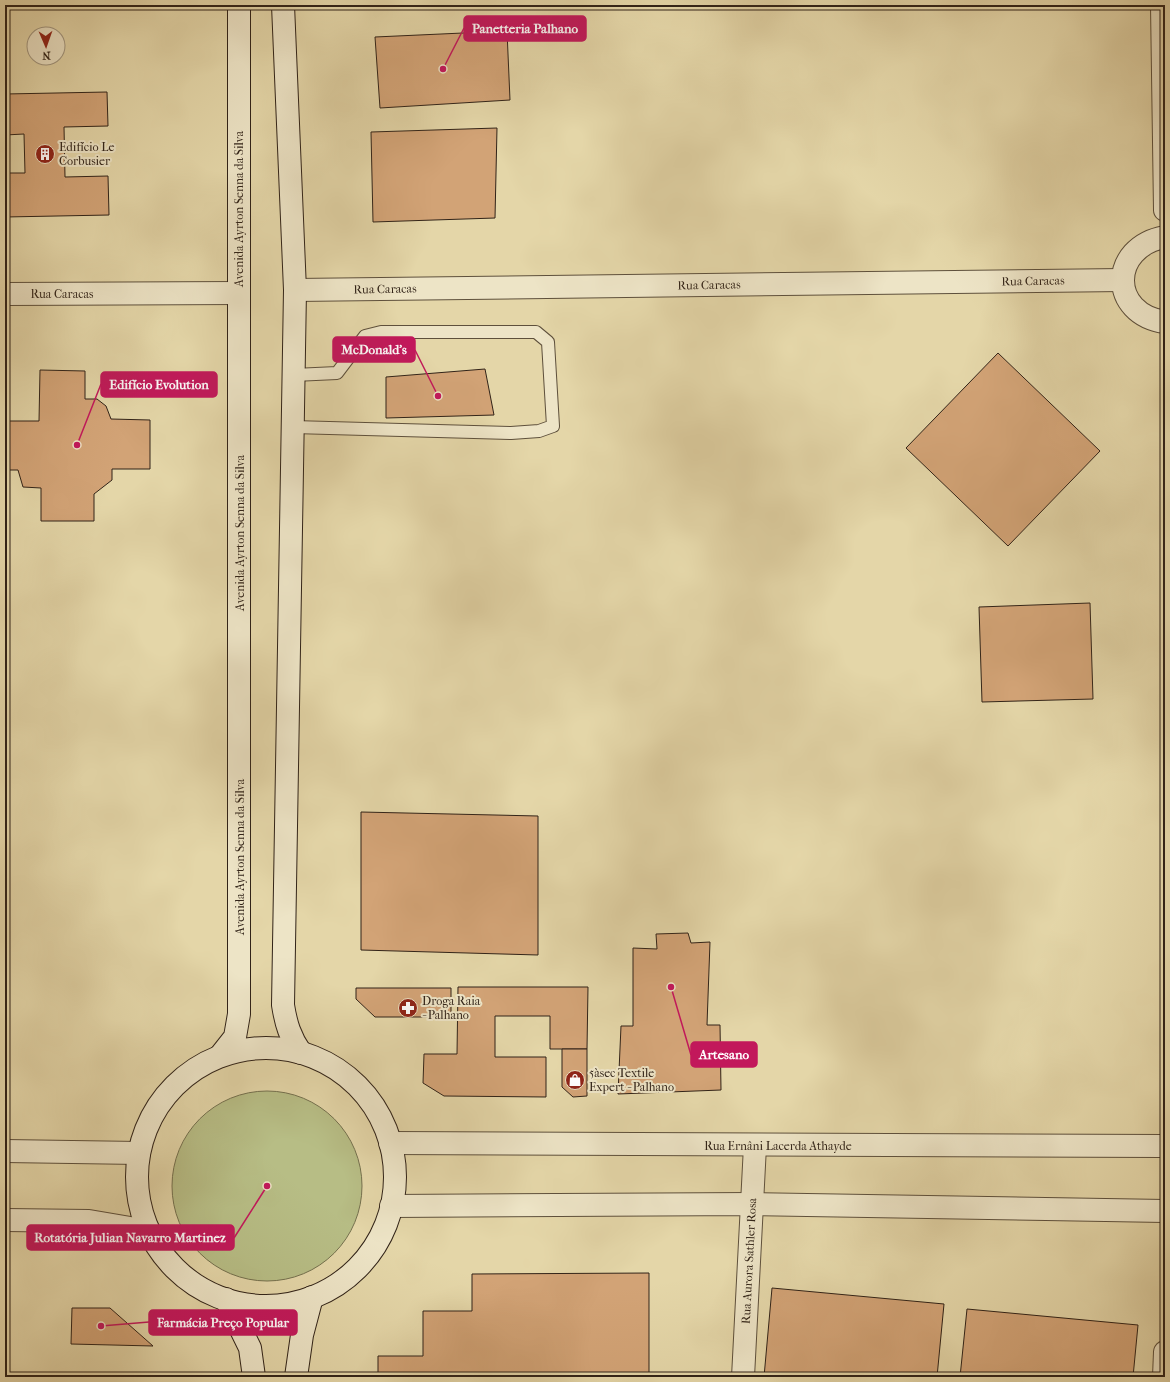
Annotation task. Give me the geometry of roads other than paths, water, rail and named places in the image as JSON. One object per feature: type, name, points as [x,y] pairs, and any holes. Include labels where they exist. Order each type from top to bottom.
[{"type":"street","name":"Avenida Ayrton Senna da Silva","points":[[220,1056],[235,1037],[239,1014],[239,5]]},
{"type":"street","points":[[283,5],[295,290],[283,1005],[286,1026],[301,1053]]},
{"type":"street","points":[[1162,5],[1165,210]]},
{"type":"street","points":[[1165,237],[1152,239],[1140,245],[1131,255],[1125,267],[1123,280],[1125,293],[1132,305],[1141,314],[1154,320],[1165,322]]},
{"type":"street","name":"Rua Caracas","points":[[295,290],[1123,280]]},
{"type":"street","name":"Rua Caracas","points":[[5,294],[240,293]]},
{"type":"street","points":[[260,1048],[281,1049],[301,1053],[334,1068],[358,1086],[372,1103],[383,1122],[390,1143],[394,1164],[394,1185],[391,1206],[383,1230],[371,1251],[354,1270],[334,1286],[312,1297],[291,1303],[269,1305],[248,1304],[226,1299],[206,1291],[188,1280],[173,1266],[159,1249],[148,1231],[141,1212],[137,1193],[136,1173],[144,1132],[154,1112],[167,1094],[183,1078],[200,1065],[220,1056],[240,1050],[260,1048]]},
{"type":"street","name":"Rua Ernâni Lacerda Athayde","points":[[390,1143],[755,1146],[1165,1146]]},
{"type":"street","name":"Rua Aurora Sathler Rosa","points":[[743,1377],[755,1146]]},
{"type":"street","points":[[5,1151],[139,1153]]},
{"type":"street","points":[[391,1206],[753,1204],[1165,1211]]},
{"type":"street","points":[[5,1220],[89,1221],[148,1231]]},
{"type":"street","points":[[296,1377],[302,1335],[312,1297]]},
{"type":"street","points":[[226,1299],[250,1348],[254,1377]]},
{"type":"street","points":[[1164,1377],[1165,1352]]},
{"type":"lane","points":[[293,427],[511,433],[539,431],[553,426],[548,342],[536,332],[381,332],[365,336],[337,373],[294,375]]},
{"type":"place","name":"Panetteria Palhano","points":[[443,69]]},
{"type":"place","name":"Edifício Le Corbusier","points":[[45,154]]},
{"type":"place","name":"McDonald's","points":[[438,396]]},
{"type":"place","name":"Edifício Evolution","points":[[77,445]]},
{"type":"place","name":"Artesano","points":[[671,987]]},
{"type":"place","name":"Droga Raia - Palhano","points":[[408,1008]]},
{"type":"place","name":"5àsec Textile Expert - Palhano","points":[[575,1080]]},
{"type":"place","name":"Rotatória Julian Navarro Martinez","points":[[267,1186]]},
{"type":"place","name":"Farmácia Preço Popular","points":[[101,1326]]}]
